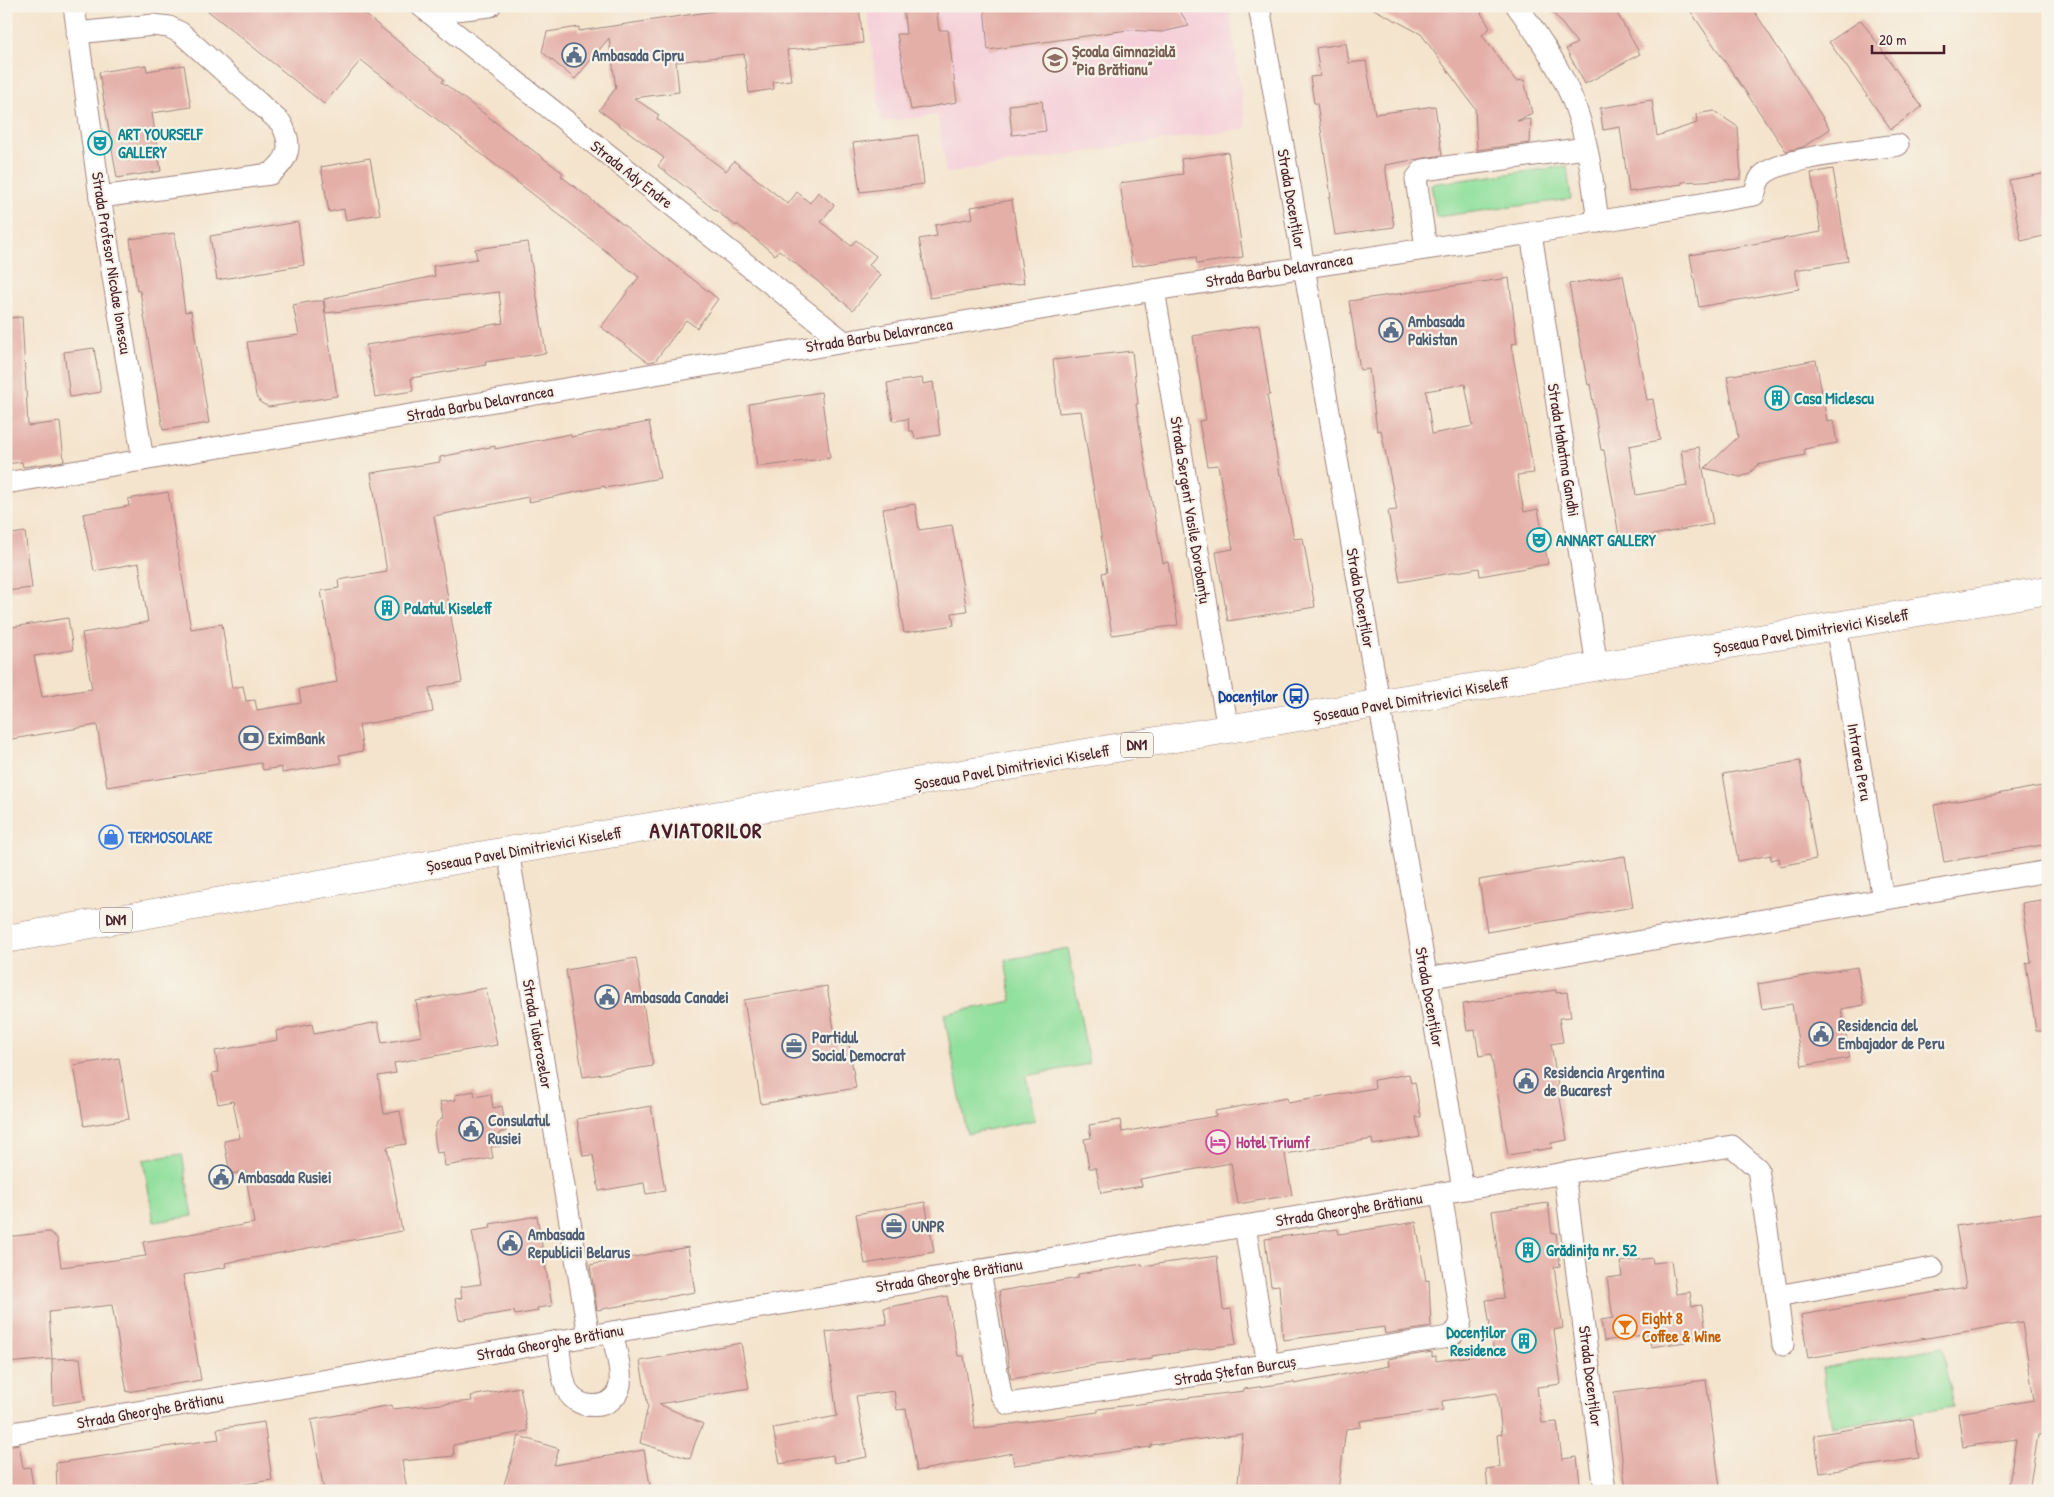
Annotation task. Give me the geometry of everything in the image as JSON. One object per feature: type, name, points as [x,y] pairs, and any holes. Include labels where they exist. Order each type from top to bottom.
[{"type":"main road","name":"Șoseaua Pavel Dimitrievici Kiseleff","points":[[6,939],[508,851],[2048,590]]},
{"type":"street","name":"Strada Profesor Nicolae Ionescu","points":[[74,6],[100,197],[143,460]]},
{"type":"street","points":[[426,10],[490,6]]},
{"type":"street","name":"Strada Docenților","points":[[1259,6],[1463,1189]]},
{"type":"street","points":[[1517,6],[1538,35],[1559,70],[1576,110],[1586,148],[1598,222]]},
{"type":"street","name":"Strada Ady Endre","points":[[426,10],[843,341]]},
{"type":"street","points":[[77,33],[153,25],[169,27],[181,33],[281,123],[288,136],[288,153],[282,165],[270,174],[100,197]]},
{"type":"street","name":"Strada Barbu Delavrancea","points":[[6,483],[843,341],[1754,196],[1761,177],[1776,168],[1797,160],[1898,144]]},
{"type":"street","points":[[1426,248],[1416,179],[1423,170],[1586,148]]},
{"type":"street","name":"Strada Mahatma Gandhi","points":[[1531,233],[1597,667]]},
{"type":"street","name":"Strada Sergent Vasile Dorobanțu","points":[[1154,290],[1228,730]]},
{"type":"street","name":"Intrarea Peru","points":[[1836,626],[1883,899]]},
{"type":"street","name":"Strada Tuberozelor","points":[[508,851],[589,1336]]},
{"type":"street","points":[[1427,978],[2048,871]]},
{"type":"street","name":"Strada Gheorghe Brătianu","points":[[6,1434],[1564,1172],[1732,1146],[1758,1169],[1783,1345]]},
{"type":"street","name":"Strada Docenților","points":[[1564,1172],[1605,1491]]},
{"type":"street","name":"Strada Ștefan Burcuș","points":[[980,1270],[1001,1395],[1008,1404],[1449,1337],[1456,1333],[1460,1327],[1461,1320],[1441,1193]]},
{"type":"street","points":[[1245,1226],[1268,1365]]},
{"type":"street","points":[[1777,1296],[1933,1268]]},
{"type":"street","points":[[558,1341],[567,1389],[574,1400],[587,1406],[602,1405],[614,1398],[620,1386],[620,1374],[612,1332]]},
{"type":"shaded area","name":"Școala Gimnazială ”Pia Brătianu”","points":[[867,6],[1229,6],[1246,128],[946,173],[938,115],[881,122]]},
{"type":"green space","points":[[1567,166],[1571,199],[1436,217],[1431,184]]},
{"type":"green space","points":[[1068,948],[1089,1064],[1026,1076],[1035,1120],[967,1134],[944,1014],[1012,1001],[1005,960]]},
{"type":"green space","points":[[182,1154],[193,1216],[154,1222],[143,1160]]},
{"type":"green space","points":[[1943,1347],[1953,1407],[1832,1427],[1822,1368]]},
{"type":"building","points":[[202,6],[355,6],[444,79],[442,82],[563,173],[561,176],[718,299],[697,328],[686,320],[655,361],[648,362],[601,327],[639,277],[361,60],[324,104]]},
{"type":"building","points":[[749,6],[859,6],[863,43],[787,50],[791,80],[773,82],[774,89],[749,93],[744,54],[676,62],[679,92],[634,98],[659,115],[657,119],[726,171],[734,161],[788,204],[797,192],[810,203],[818,192],[834,205],[821,222],[851,246],[856,240],[876,256],[869,265],[881,275],[853,310],[779,250],[775,255],[737,224],[736,226],[658,166],[664,158],[599,110],[616,88],[609,38],[575,79],[542,52],[547,32],[579,27],[579,31]]},
{"type":"building","points":[[903,6],[936,6],[939,30],[948,30],[957,102],[911,110],[897,34],[906,34]]},
{"type":"building","points":[[984,6],[1177,6],[1189,26],[1162,32],[1128,30],[988,50]]},
{"type":"building","points":[[1368,6],[1477,6],[1490,28],[1482,35],[1516,81],[1524,80],[1532,113],[1517,121],[1531,119],[1530,143],[1477,150],[1475,108],[1421,34]]},
{"type":"building","points":[[1548,6],[1613,6],[1640,54],[1585,84],[1566,49],[1577,43]]},
{"type":"building","points":[[1687,6],[1751,6],[1830,129],[1803,147],[1786,151]]},
{"type":"building","points":[[1861,20],[1922,107],[1891,129],[1829,42]]},
{"type":"building","points":[[1346,43],[1349,63],[1366,61],[1375,114],[1435,106],[1442,155],[1385,165],[1394,227],[1335,235],[1317,103],[1314,103],[1310,77],[1320,76],[1316,48]]},
{"type":"building","points":[[146,65],[147,71],[184,65],[191,107],[152,113],[161,171],[117,178],[99,72]]},
{"type":"building","points":[[1652,100],[1657,136],[1697,123],[1696,114],[1714,111],[1738,127],[1741,179],[1682,182],[1682,184],[1629,192],[1620,127],[1603,130],[1600,108]]},
{"type":"building","points":[[1042,101],[1046,131],[1012,135],[1009,105]]},
{"type":"building","points":[[918,135],[924,184],[860,192],[853,143]]},
{"type":"building","points":[[1228,152],[1243,257],[1197,264],[1196,257],[1132,266],[1120,183],[1183,174],[1181,159]]},
{"type":"building","points":[[370,158],[380,214],[346,220],[344,209],[329,212],[321,167]]},
{"type":"building","points":[[1833,169],[1848,261],[1795,270],[1799,289],[1699,307],[1690,255],[1821,232],[1811,173]]},
{"type":"building","points":[[2048,173],[2048,235],[2021,241],[2009,180]]},
{"type":"building","points":[[1012,200],[1024,283],[930,298],[919,239],[937,236],[935,225],[973,218],[971,207]]},
{"type":"building","points":[[298,222],[304,265],[217,280],[210,236]]},
{"type":"building","points":[[174,233],[185,312],[191,311],[209,423],[163,430],[140,291],[137,291],[130,239]]},
{"type":"building","points":[[528,242],[546,353],[485,362],[486,365],[411,378],[413,391],[375,397],[366,345],[503,323],[499,292],[326,313],[324,299],[435,276],[433,266],[477,259],[475,249]]},
{"type":"building","points":[[1623,275],[1647,400],[1653,399],[1660,440],[1629,446],[1636,495],[1687,486],[1681,450],[1699,447],[1713,524],[1620,541],[1604,450],[1601,450],[1590,384],[1588,385],[1569,284]]},
{"type":"building","points":[[1509,278],[1517,343],[1511,344],[1534,473],[1517,475],[1524,512],[1538,509],[1548,564],[1480,576],[1479,568],[1400,582],[1388,511],[1397,510],[1381,430],[1377,431],[1369,369],[1360,370],[1349,301]],"holes":[[[1465,384],[1473,426],[1432,434],[1426,391]]]},
{"type":"building","points":[[323,301],[337,396],[269,407],[261,403],[256,396],[247,342],[299,335],[293,305]]},
{"type":"building","points":[[22,317],[28,426],[60,422],[64,461],[23,467],[22,462],[6,464],[6,318]]},
{"type":"building","points":[[1259,325],[1270,395],[1267,395],[1280,475],[1282,475],[1294,539],[1303,538],[1315,607],[1228,621],[1216,552],[1233,549],[1218,465],[1207,466],[1199,421],[1206,420],[1193,336]]},
{"type":"building","points":[[94,348],[101,392],[70,397],[64,352]]},
{"type":"building","points":[[1132,351],[1138,404],[1136,404],[1150,492],[1163,563],[1168,562],[1178,625],[1112,635],[1102,573],[1107,572],[1081,411],[1059,413],[1053,360]]},
{"type":"building","name":"Casa Miclescu","points":[[1816,360],[1827,421],[1833,420],[1837,443],[1804,449],[1805,455],[1757,465],[1749,474],[1740,477],[1705,468],[1738,437],[1727,376]]},
{"type":"building","points":[[922,378],[923,384],[933,382],[940,435],[915,439],[913,431],[909,431],[908,419],[893,421],[887,383]]},
{"type":"building","points":[[821,392],[830,458],[757,467],[749,404]]},
{"type":"building","points":[[649,422],[660,478],[605,488],[605,486],[529,502],[528,497],[434,516],[462,682],[429,688],[433,712],[359,725],[363,751],[339,755],[341,763],[282,773],[282,767],[263,770],[261,763],[107,787],[97,725],[6,740],[6,628],[68,618],[73,650],[34,656],[42,697],[92,689],[82,633],[148,622],[139,563],[94,571],[83,514],[129,506],[128,499],[168,492],[191,629],[222,624],[232,688],[243,686],[246,701],[255,700],[257,710],[301,703],[299,689],[337,682],[321,591],[339,588],[338,580],[387,572],[371,473],[440,462],[440,457],[495,446],[495,449],[570,434],[571,437]]},
{"type":"building","points":[[915,504],[919,530],[952,525],[967,611],[952,613],[954,625],[904,633],[883,509]]},
{"type":"building","points":[[25,532],[32,588],[6,591],[6,535]]},
{"type":"building","points":[[1800,761],[1816,859],[1780,866],[1779,858],[1771,860],[1771,855],[1738,861],[1723,774]]},
{"type":"building","points":[[2048,785],[2048,844],[1944,862],[1934,805]]},
{"type":"building","points":[[1625,856],[1633,907],[1487,932],[1479,880]]},
{"type":"building","points":[[2048,899],[2048,1031],[2036,1031],[2026,963],[2031,962],[2022,903]]},
{"type":"building","points":[[636,958],[653,1066],[583,1077],[566,970]]},
{"type":"building","name":"Residencia del Embajador de Peru","points":[[1857,967],[1864,1005],[1841,1009],[1850,1058],[1802,1066],[1792,1004],[1762,1009],[1758,984]]},
{"type":"building","name":"Partidul Social Democrat","points":[[827,986],[837,1047],[849,1045],[856,1088],[761,1104],[744,1000]]},
{"type":"building","points":[[486,988],[497,1045],[394,1063],[396,1073],[378,1076],[384,1114],[400,1111],[406,1144],[387,1147],[402,1231],[225,1263],[226,1267],[183,1275],[201,1380],[127,1392],[112,1305],[49,1312],[52,1359],[6,1363],[6,1237],[49,1232],[57,1238],[61,1267],[146,1256],[143,1242],[254,1223],[245,1172],[230,1174],[224,1141],[240,1138],[233,1101],[218,1104],[212,1073],[219,1072],[215,1051],[277,1040],[276,1031],[312,1024],[314,1034],[378,1022],[382,1043],[422,1036],[416,1001]]},
{"type":"building","points":[[1556,990],[1556,993],[1567,992],[1571,1017],[1559,1018],[1563,1042],[1551,1044],[1567,1140],[1551,1143],[1552,1148],[1508,1155],[1491,1054],[1479,1056],[1475,1030],[1467,1031],[1463,1004]]},
{"type":"building","points":[[119,1058],[129,1119],[84,1126],[74,1065]]},
{"type":"building","name":"Hotel Triumf","points":[[1409,1074],[1411,1083],[1415,1082],[1421,1117],[1416,1117],[1420,1137],[1373,1145],[1372,1139],[1285,1154],[1292,1195],[1238,1204],[1231,1163],[1140,1179],[1142,1186],[1101,1193],[1096,1168],[1089,1168],[1084,1139],[1091,1138],[1089,1125],[1120,1120],[1122,1132],[1216,1116],[1215,1111],[1287,1098],[1288,1103],[1375,1088],[1374,1080]]},
{"type":"building","name":"Consulatul Rusiei","points":[[474,1091],[475,1097],[491,1094],[493,1108],[502,1106],[506,1131],[499,1133],[501,1146],[491,1147],[493,1158],[445,1166],[443,1152],[437,1153],[434,1134],[437,1122],[443,1118],[440,1102],[456,1100],[455,1095]]},
{"type":"building","points":[[651,1106],[665,1191],[646,1194],[644,1183],[599,1191],[593,1155],[583,1156],[577,1119]]},
{"type":"building","name":"UNPR","points":[[925,1202],[934,1252],[865,1264],[856,1214]]},
{"type":"building","points":[[1548,1203],[1552,1234],[1556,1233],[1560,1266],[1554,1267],[1563,1328],[1554,1330],[1561,1384],[1537,1387],[1542,1423],[1557,1422],[1562,1459],[1577,1457],[1581,1491],[1488,1491],[1486,1469],[1500,1467],[1497,1435],[1502,1434],[1497,1393],[1442,1401],[1443,1410],[1360,1421],[1361,1427],[1346,1429],[1338,1491],[1237,1491],[1243,1434],[1014,1465],[1012,1453],[917,1471],[906,1409],[897,1410],[894,1391],[856,1396],[867,1457],[834,1463],[833,1455],[780,1464],[773,1428],[837,1416],[826,1332],[887,1324],[884,1308],[947,1296],[958,1356],[964,1356],[975,1429],[1098,1412],[1098,1409],[1244,1391],[1244,1389],[1294,1382],[1294,1384],[1389,1366],[1388,1359],[1432,1352],[1432,1357],[1436,1356],[1436,1361],[1494,1353],[1486,1300],[1504,1298],[1492,1211]]},
{"type":"building","points":[[2048,1212],[2048,1434],[2038,1435],[2029,1491],[2008,1491],[2016,1439],[1963,1447],[1958,1413],[2034,1400],[2022,1322],[1808,1358],[1801,1315],[1966,1287],[1956,1226]]},
{"type":"building","points":[[537,1216],[552,1306],[537,1308],[538,1311],[515,1315],[514,1311],[459,1320],[455,1299],[462,1298],[460,1287],[481,1284],[472,1231],[491,1228],[490,1224]]},
{"type":"building","points":[[1416,1222],[1426,1281],[1429,1280],[1431,1327],[1385,1334],[1384,1327],[1283,1340],[1279,1285],[1271,1286],[1265,1239],[1338,1229],[1339,1234]]},
{"type":"building","points":[[688,1247],[695,1292],[597,1310],[590,1265]]},
{"type":"building","points":[[1217,1256],[1223,1310],[1231,1309],[1236,1344],[1152,1356],[1152,1359],[1095,1365],[1011,1379],[999,1291],[1078,1278],[1078,1274],[1142,1264],[1142,1266]]},
{"type":"building","points":[[1652,1258],[1653,1263],[1671,1261],[1676,1294],[1690,1292],[1692,1306],[1702,1305],[1707,1339],[1651,1347],[1649,1334],[1604,1341],[1601,1320],[1613,1318],[1607,1278],[1622,1276],[1620,1262]]},
{"type":"building","points":[[741,1343],[749,1388],[659,1404],[703,1424],[690,1459],[640,1443],[648,1406],[640,1361]]},
{"type":"building","points":[[80,1358],[85,1400],[53,1405],[52,1359]]},
{"type":"building","points":[[1706,1380],[1720,1488],[1702,1491],[1626,1491],[1614,1392]]},
{"type":"building","points":[[520,1387],[528,1431],[453,1445],[454,1456],[402,1461],[407,1491],[324,1491],[311,1420],[391,1405],[392,1409],[472,1401],[471,1396]]},
{"type":"building","points":[[1913,1419],[1919,1458],[1820,1473],[1814,1435]]},
{"type":"building","points":[[264,1422],[272,1480],[199,1491],[57,1491],[56,1463],[219,1439],[217,1429]]},
{"type":"building","points":[[519,1436],[559,1449],[554,1465],[644,1450],[651,1491],[502,1491]]},
{"type":"building","points":[[19,1444],[23,1468],[30,1467],[34,1491],[6,1491],[6,1446]]},
{"type":"place","name":"Ambasada Cipru","points":[[574,55]]},
{"type":"place","name":"Școala Gimnazială ”Pia Brătianu”","points":[[1055,60]]},
{"type":"place","name":"ART YOURSELF GALLERY","points":[[100,143]]},
{"type":"place","name":"Ambasada Pakistan","points":[[1391,330]]},
{"type":"place","name":"Casa Miclescu","points":[[1777,398]]},
{"type":"place","name":"ANNART GALLERY","points":[[1539,540]]},
{"type":"place","name":"Palatul Kiseleff","points":[[387,608]]},
{"type":"place","name":"Docenților","points":[[1296,696]]},
{"type":"place","name":"EximBank","points":[[251,738]]},
{"type":"place","name":"TERMOSOLARE","points":[[111,837]]},
{"type":"place","name":"Ambasada Canadei","points":[[607,997]]},
{"type":"place","name":"Residencia del Embajador de Peru","points":[[1821,1034]]},
{"type":"place","name":"Partidul Social Democrat","points":[[794,1046]]},
{"type":"place","name":"Residencia Argentina de Bucarest","points":[[1526,1081]]},
{"type":"place","name":"Consulatul Rusiei","points":[[471,1129]]},
{"type":"place","name":"Hotel Triumf","points":[[1218,1142]]},
{"type":"place","name":"Ambasada Rusiei","points":[[221,1177]]},
{"type":"place","name":"UNPR","points":[[894,1226]]},
{"type":"place","name":"Ambasada Republicii Belarus","points":[[510,1243]]},
{"type":"place","name":"Grădinița nr. 52","points":[[1528,1250]]},
{"type":"place","name":"Eight 8 Coffee & Wine","points":[[1625,1327]]},
{"type":"place","name":"Docenților Residence","points":[[1524,1341]]},
{"type":"district","name":"AVIATORILOR","points":[[706,831]]}]
